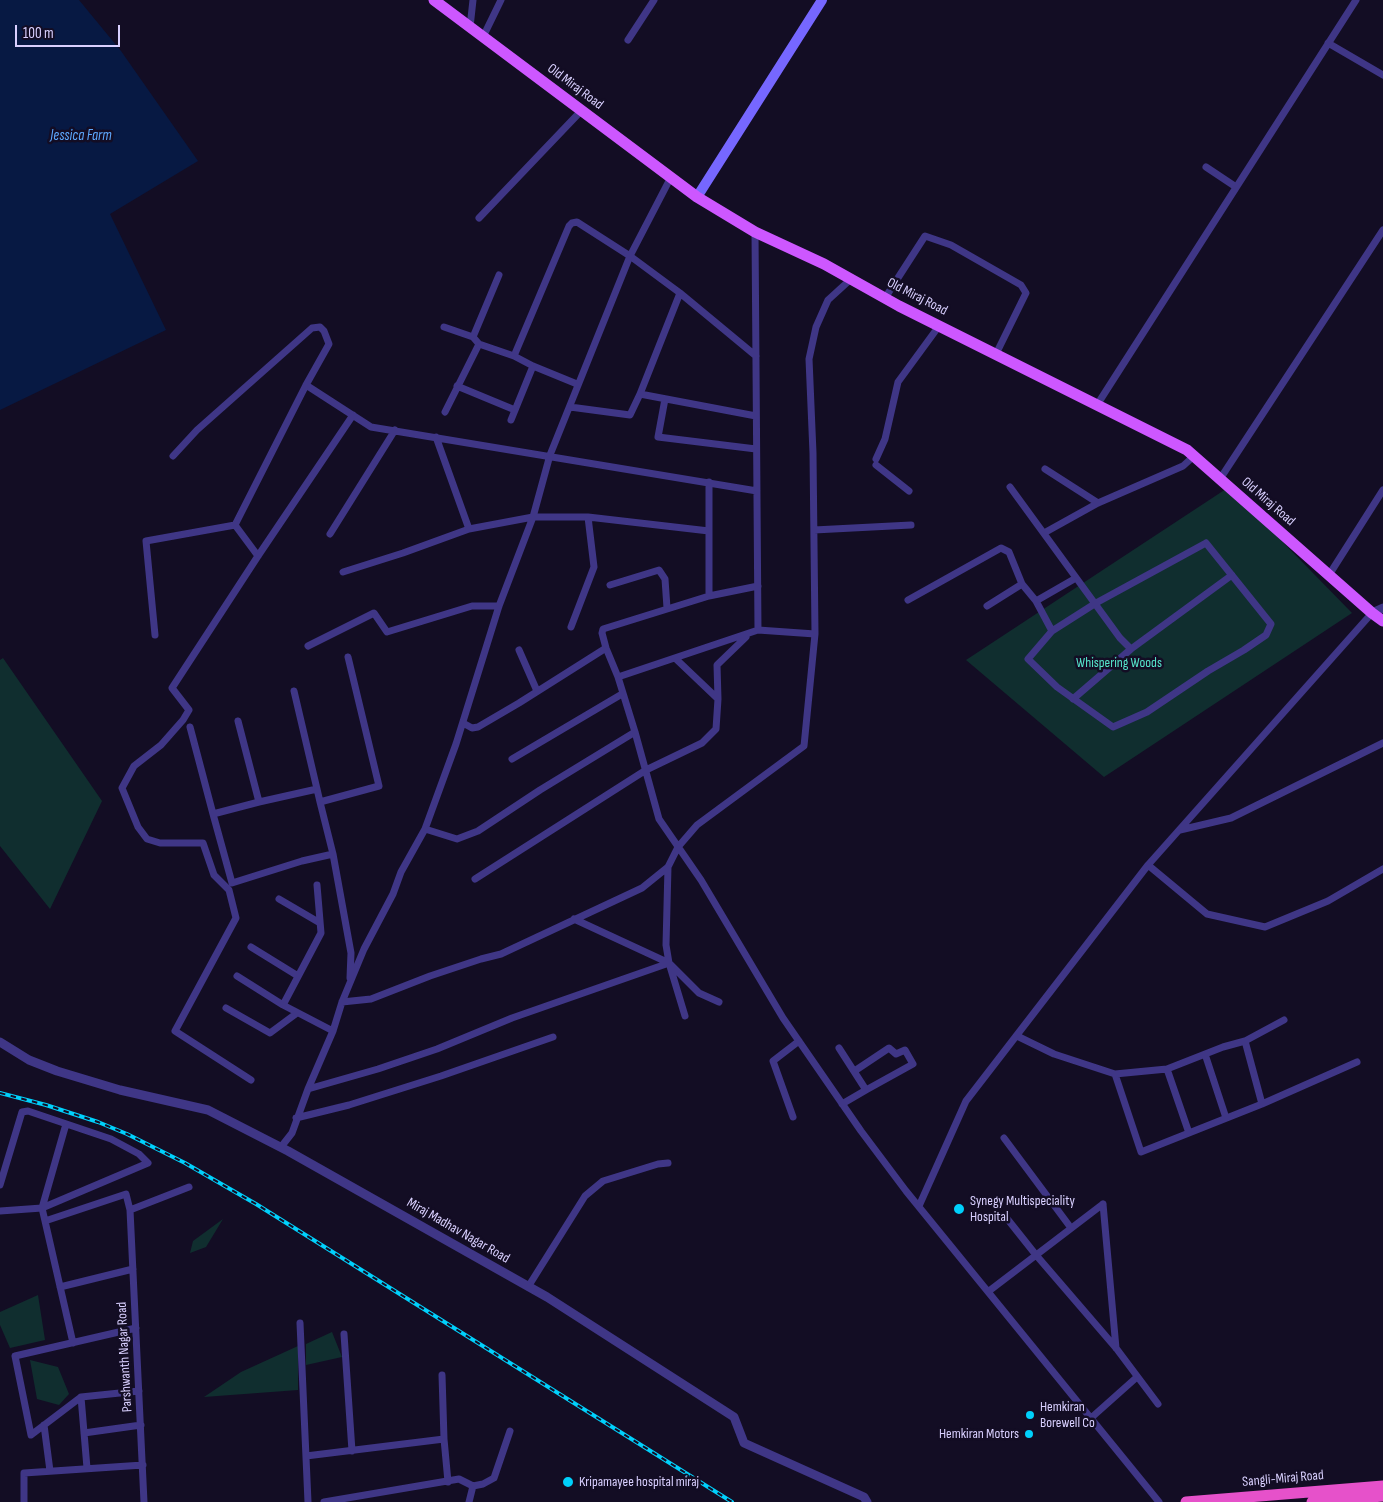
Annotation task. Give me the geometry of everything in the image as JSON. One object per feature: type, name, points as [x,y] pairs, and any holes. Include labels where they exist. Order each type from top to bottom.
[{"type":"highway","name":"Sangli-Miraj Road","points":[[1186,1502],[1218,1501],[1383,1486]]},
{"type":"highway","name":"Sangli-Miraj Road","points":[[1312,1502],[1383,1496]]},
{"type":"main road","name":"Old Miraj Road","points":[[434,0],[697,197],[755,232],[824,264],[939,326],[1187,450],[1383,621]]},
{"type":"main road","points":[[697,197],[822,0]]},
{"type":"street","points":[[470,27],[472,0]]},
{"type":"street","points":[[483,37],[501,0]]},
{"type":"street","points":[[628,40],[654,0]]},
{"type":"street","points":[[1097,405],[1356,0]]},
{"type":"street","points":[[1328,43],[1383,75]]},
{"type":"street","points":[[479,218],[582,110]]},
{"type":"street","points":[[1206,167],[1236,187]]},
{"type":"street","points":[[281,1147],[292,1133],[296,1118],[333,1031],[342,1002],[364,949],[393,894],[401,872],[425,828],[463,723],[499,606],[533,517],[550,455],[630,256],[671,178]]},
{"type":"street","points":[[514,356],[572,223],[577,222],[630,256],[680,293],[756,356]]},
{"type":"street","points":[[1220,479],[1383,230]]},
{"type":"street","points":[[755,232],[758,630]]},
{"type":"street","points":[[885,298],[925,236],[952,245],[1021,285],[1026,293],[996,354]]},
{"type":"street","points":[[473,337],[499,275]]},
{"type":"street","points":[[685,1016],[666,945],[668,868],[678,847],[697,825],[804,746],[815,634],[809,359],[816,327],[828,300],[851,280]]},
{"type":"street","points":[[570,407],[630,416],[680,293]]},
{"type":"street","points":[[909,491],[876,462],[885,439],[898,382],[939,326]]},
{"type":"street","points":[[173,456],[197,430],[312,328],[320,327],[324,331],[329,344],[306,385],[235,525]]},
{"type":"street","points":[[444,327],[473,337],[479,344],[514,356],[577,384]]},
{"type":"street","points":[[445,412],[479,344]]},
{"type":"street","points":[[511,420],[533,366]]},
{"type":"street","points":[[306,385],[371,427],[550,455],[757,491]]},
{"type":"street","points":[[457,386],[515,410]]},
{"type":"street","points":[[640,394],[756,416]]},
{"type":"street","points":[[665,399],[658,437],[756,449]]},
{"type":"street","points":[[251,1080],[176,1032],[236,918],[229,890],[214,875],[203,843],[160,843],[147,839],[138,827],[122,788],[134,766],[161,745],[190,710],[172,688],[353,415]]},
{"type":"street","points":[[330,534],[395,430]]},
{"type":"street","points":[[436,437],[469,529]]},
{"type":"street","points":[[1044,533],[1098,503],[1183,466],[1194,456]]},
{"type":"street","points":[[1045,470],[1098,503]]},
{"type":"street","points":[[709,482],[709,596]]},
{"type":"street","points":[[1010,487],[1130,649]]},
{"type":"street","points":[[1329,575],[1383,490]]},
{"type":"street","points":[[343,572],[469,529],[533,517],[588,517],[709,531]]},
{"type":"street","points":[[571,627],[594,567],[588,517]]},
{"type":"street","points":[[235,525],[258,556]]},
{"type":"street","points":[[155,635],[146,541],[235,525]]},
{"type":"street","points":[[814,530],[911,525]]},
{"type":"street","points":[[1206,543],[1271,624],[1266,635],[1208,670],[1147,712],[1113,727],[1057,687],[1028,659],[1052,631],[1096,603],[1206,543]]},
{"type":"street","points":[[908,600],[1002,548],[1009,552],[1022,584],[1036,601],[1052,631]]},
{"type":"street","points":[[610,585],[659,570],[665,579],[667,608]]},
{"type":"street","points":[[1073,699],[1130,649],[1232,575]]},
{"type":"street","points":[[1036,601],[1076,578]]},
{"type":"street","points":[[987,606],[1022,584]]},
{"type":"street","points":[[758,586],[709,596],[603,629],[602,633],[606,648],[618,678],[635,732],[659,819],[701,880],[799,1041],[842,1104],[919,1206],[1159,1502]]},
{"type":"street","points":[[308,646],[374,613],[386,632],[472,606],[499,606]]},
{"type":"street","points":[[919,1206],[966,1101],[1148,865],[1372,613],[1383,608]]},
{"type":"street","points":[[618,678],[758,630],[815,634]]},
{"type":"street","points":[[475,879],[646,770],[702,743],[716,729],[718,699],[717,665],[750,633]]},
{"type":"street","points":[[463,723],[472,728],[478,727],[606,648]]},
{"type":"street","points":[[519,650],[537,691]]},
{"type":"street","points":[[320,802],[379,786],[348,657]]},
{"type":"street","points":[[676,659],[718,699]]},
{"type":"street","points":[[294,691],[333,854],[351,954],[350,984]]},
{"type":"street","points":[[512,759],[622,694]]},
{"type":"street","points":[[238,721],[259,802]]},
{"type":"street","points":[[190,727],[232,883],[302,861],[333,854]]},
{"type":"street","points":[[425,828],[456,839],[478,831],[540,790],[635,732]]},
{"type":"street","points":[[1179,830],[1231,818],[1383,743]]},
{"type":"street","points":[[213,814],[316,789]]},
{"type":"street","points":[[1148,865],[1207,914],[1265,927],[1328,901],[1383,869]]},
{"type":"street","points":[[342,1002],[371,999],[447,970],[501,954],[642,888],[668,868]]},
{"type":"street","points":[[283,1005],[321,933],[317,885]]},
{"type":"street","points":[[279,899],[320,923]]},
{"type":"street","points":[[574,919],[670,964],[699,993],[719,1002]]},
{"type":"street","points":[[252,947],[298,976]]},
{"type":"street","points":[[308,1089],[378,1069],[436,1049],[512,1018],[670,964]]},
{"type":"street","points":[[237,976],[283,1005],[333,1031]]},
{"type":"street","points":[[226,1008],[270,1033],[298,1013]]},
{"type":"street","points":[[1017,1036],[1054,1054],[1115,1074],[1167,1069],[1223,1046],[1245,1041],[1284,1020]]},
{"type":"street","points":[[296,1118],[358,1102],[553,1037]]},
{"type":"street","points":[[792,1117],[773,1060],[799,1041]]},
{"type":"street","points":[[1245,1041],[1262,1104]]},
{"type":"street","name":"Miraj Madhav Nagar Road","points":[[0,1042],[29,1060],[57,1071],[120,1090],[208,1110],[281,1147],[528,1287],[734,1417],[744,1443],[864,1497],[867,1502]]},
{"type":"street","points":[[839,1048],[866,1090]]},
{"type":"street","points":[[842,1104],[914,1064],[905,1050],[896,1054],[888,1048],[856,1070]]},
{"type":"street","points":[[1205,1054],[1226,1118]]},
{"type":"street","points":[[1115,1074],[1141,1152],[1262,1104],[1357,1062]]},
{"type":"street","points":[[1167,1069],[1189,1133]]},
{"type":"street","points":[[0,1186],[22,1112],[28,1112],[111,1139],[139,1154],[148,1163],[42,1208],[0,1211]]},
{"type":"street","points":[[66,1124],[42,1208],[73,1343]]},
{"type":"street","points":[[1004,1138],[1072,1228]]},
{"type":"street","points":[[528,1287],[585,1196],[603,1182],[658,1164],[668,1163]]},
{"type":"street","points":[[45,1221],[126,1194],[130,1210],[189,1187]]},
{"type":"street","points":[[989,1291],[1103,1204],[1116,1348]]},
{"type":"street","name":"Parshwanth Nagar Road","points":[[130,1210],[144,1502]]},
{"type":"street","points":[[1005,1216],[1116,1348],[1158,1404]]},
{"type":"street","points":[[60,1287],[133,1269]]},
{"type":"street","points":[[300,1323],[308,1502]]},
{"type":"street","points":[[136,1328],[15,1356],[31,1435],[81,1397],[139,1391]]},
{"type":"street","points":[[344,1334],[352,1451]]},
{"type":"street","points":[[442,1375],[444,1439],[448,1482]]},
{"type":"street","points":[[1091,1418],[1137,1377]]},
{"type":"street","points":[[81,1397],[87,1468]]},
{"type":"street","points":[[44,1425],[50,1471]]},
{"type":"street","points":[[84,1433],[141,1425]]},
{"type":"street","points":[[324,1502],[459,1479],[473,1486],[483,1484],[494,1478],[510,1431]]},
{"type":"street","points":[[306,1456],[444,1439]]},
{"type":"street","points":[[24,1502],[24,1473],[143,1464]]},
{"type":"street","points":[[469,1502],[473,1486]]},
{"type":"green space","name":"Whispering Woods","points":[[1229,487],[1352,613],[1104,777],[966,660]]},
{"type":"green space","points":[[3,658],[102,801],[50,909],[0,846],[0,660]]},
{"type":"green space","points":[[223,1219],[206,1247],[190,1253],[193,1241]]},
{"type":"green space","points":[[38,1295],[45,1340],[10,1348],[0,1325],[0,1312]]},
{"type":"green space","points":[[332,1332],[342,1357],[306,1365],[306,1344]]},
{"type":"green space","points":[[298,1346],[298,1390],[204,1397],[241,1372]]},
{"type":"green space","points":[[30,1360],[58,1367],[69,1394],[59,1405],[37,1399]]},
{"type":"water","name":"Jessica Farm","points":[[0,0],[79,0],[121,51],[198,161],[110,214],[166,330],[0,410]]},
{"type":"railway","points":[[0,1093],[46,1105],[98,1122],[127,1134],[185,1163],[256,1204],[732,1502]]},
{"type":"place","name":"Synegy Multispeciality Hospital","points":[[959,1209]]},
{"type":"place","name":"Hemkiran Borewell Co","points":[[1030,1415]]},
{"type":"place","name":"Hemkiran Motors","points":[[1029,1434]]},
{"type":"place","name":"Kripamayee hospital miraj","points":[[568,1482]]}]
